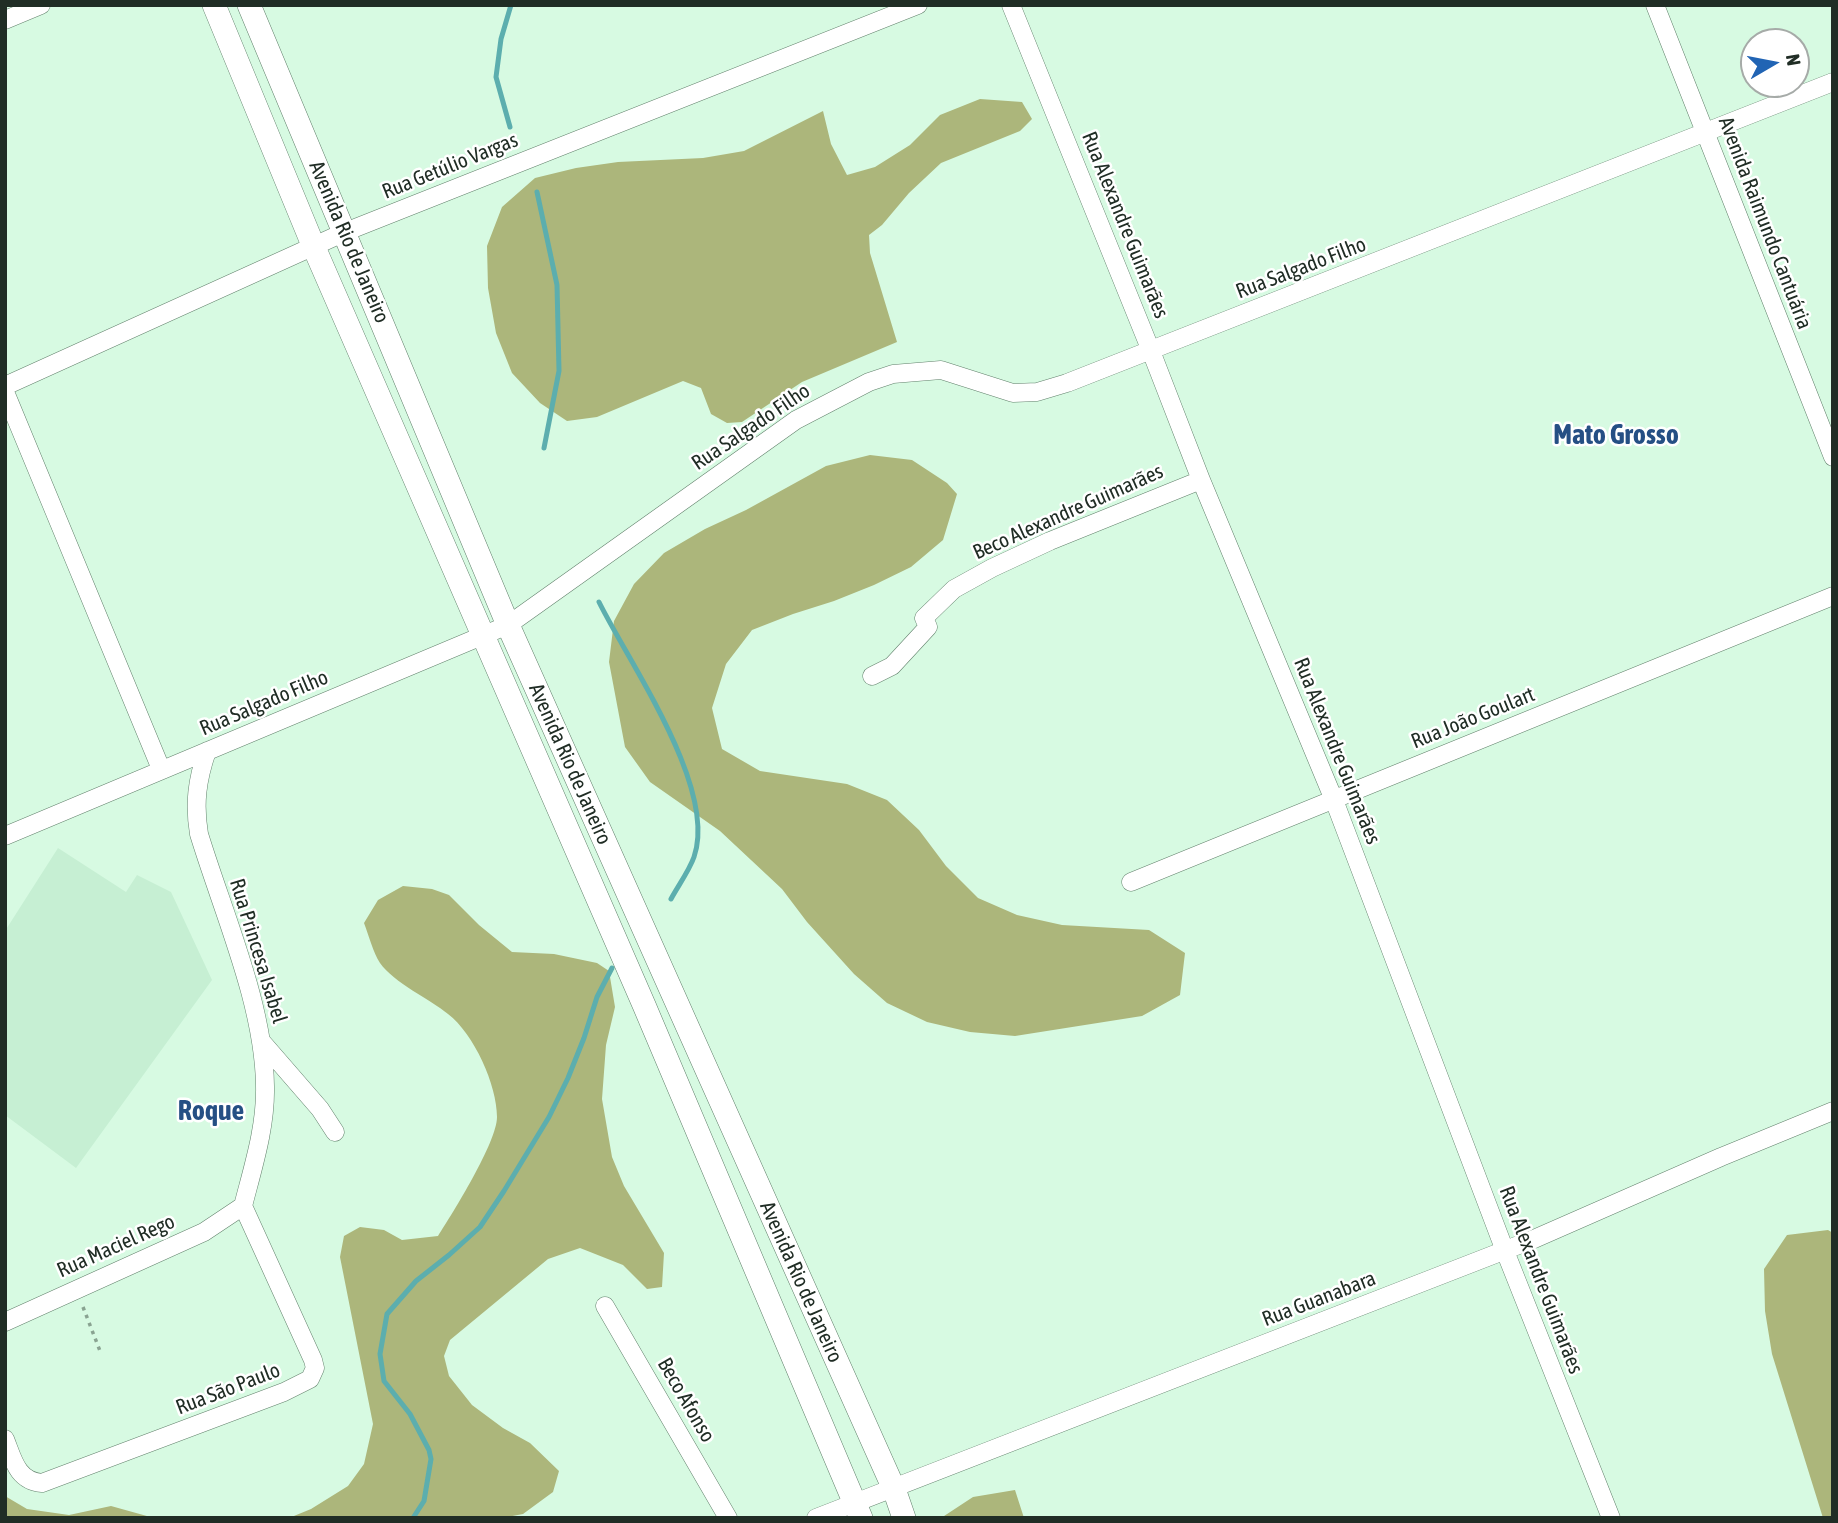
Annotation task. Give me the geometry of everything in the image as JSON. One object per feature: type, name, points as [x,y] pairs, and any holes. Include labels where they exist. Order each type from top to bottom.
[{"type":"main road","name":"Avenida Rio de Janeiro","points":[[214,5],[313,245],[643,1005],[858,1511]]},
{"type":"main road","name":"Avenida Rio de Janeiro","points":[[249,5],[508,625],[894,1489],[904,1518]]},
{"type":"street","points":[[5,20],[41,5]]},
{"type":"street","name":"Rua Getúlio Vargas","points":[[5,386],[313,245],[895,9],[918,5]]},
{"type":"street","name":"Rua Alexandre Guimarães","points":[[1011,5],[1201,480],[1334,800],[1505,1251],[1611,1518]]},
{"type":"street","name":"Avenida Raimundo Cantuária","points":[[1655,5],[1833,457]]},
{"type":"street","name":"Rua Salgado Filho","points":[[5,836],[508,625],[796,420],[869,382],[893,374],[941,370],[1013,393],[1037,392],[1067,383],[1833,82]]},
{"type":"street","points":[[5,392],[161,769]]},
{"type":"street","name":"Beco Alexandre Guimarães","points":[[872,676],[892,666],[928,627],[924,618],[954,589],[1050,541],[1201,480]]},
{"type":"street","name":"Rua João Goulart","points":[[1131,882],[1833,596]]},
{"type":"street","name":"Rua Princesa Isabel","points":[[207,751],[195,792],[195,814],[254,1006],[261,1041],[265,1088],[263,1115],[243,1206]]},
{"type":"street","points":[[261,1041],[320,1109],[335,1132]]},
{"type":"street","name":"Rua Guanabara","points":[[816,1518],[858,1511],[894,1489],[1505,1251],[1833,1111]]},
{"type":"street","name":"Rua Maciel Rego","points":[[5,1322],[204,1232],[243,1206]]},
{"type":"street","name":"Rua São Paulo","points":[[5,1439],[18,1471],[32,1482],[42,1483],[271,1397],[310,1379],[315,1368],[313,1360],[243,1206]]},
{"type":"street","name":"Beco Afonso","points":[[605,1306],[728,1518]]},
{"type":"path","points":[[76,1289],[100,1351]]},
{"type":"shaded area","points":[[980,99],[1022,102],[1032,119],[1020,131],[941,163],[909,193],[882,225],[869,235],[870,253],[897,342],[802,382],[742,422],[727,423],[711,414],[701,388],[683,381],[597,417],[567,421],[540,403],[512,373],[496,333],[488,288],[487,246],[502,207],[535,178],[618,162],[703,158],[744,151],[823,111],[831,144],[847,175],[875,167],[910,145],[940,115]]},
{"type":"shaded area","points":[[870,455],[912,460],[947,483],[957,494],[943,540],[911,567],[874,585],[752,630],[726,664],[712,708],[722,749],[760,771],[847,784],[887,800],[919,830],[946,866],[978,898],[1017,915],[1062,925],[1149,930],[1185,953],[1180,995],[1142,1016],[1015,1036],[970,1032],[927,1022],[887,1003],[854,974],[807,922],[782,889],[720,831],[650,782],[625,747],[609,662],[614,621],[634,584],[664,553],[705,529],[826,466]]},
{"type":"shaded area","points":[[58,848],[126,892],[137,875],[171,892],[212,980],[76,1168],[5,1115],[5,931]]},
{"type":"shaded area","points":[[403,886],[432,889],[449,895],[479,925],[512,952],[554,954],[597,963],[609,971],[615,1007],[606,1045],[602,1099],[612,1157],[624,1186],[664,1253],[662,1287],[647,1289],[623,1265],[580,1248],[548,1259],[450,1340],[444,1356],[449,1376],[472,1405],[503,1428],[530,1443],[559,1471],[553,1492],[523,1514],[502,1518],[289,1518],[311,1509],[348,1486],[364,1464],[373,1424],[340,1257],[344,1236],[360,1227],[384,1230],[402,1240],[438,1236],[490,1143],[497,1117],[488,1076],[467,1034],[448,1014],[386,970],[373,949],[364,923],[378,900]]},
{"type":"shaded area","points":[[1828,1230],[1833,1233],[1833,1518],[1823,1518],[1772,1354],[1765,1311],[1764,1269],[1787,1235]]},
{"type":"shaded area","points":[[1015,1490],[1024,1518],[941,1518],[973,1497]]},
{"type":"shaded area","points":[[5,1496],[27,1509],[69,1515],[111,1506],[154,1518],[5,1518]]},
{"type":"waterway","points":[[510,127],[496,77],[501,39],[511,5]]},
{"type":"waterway","points":[[537,192],[557,285],[559,371],[544,448]]},
{"type":"waterway","points":[[599,602],[667,726],[694,797],[698,829],[694,857],[671,899]]},
{"type":"waterway","points":[[413,1518],[424,1501],[431,1459],[410,1414],[384,1381],[380,1354],[387,1314],[416,1281],[480,1227],[504,1191],[549,1117],[568,1078],[597,997],[612,968]]},
{"type":"district","name":"Mato Grosso","points":[[1616,435]]},
{"type":"district","name":"Roque","points":[[211,1111]]}]
